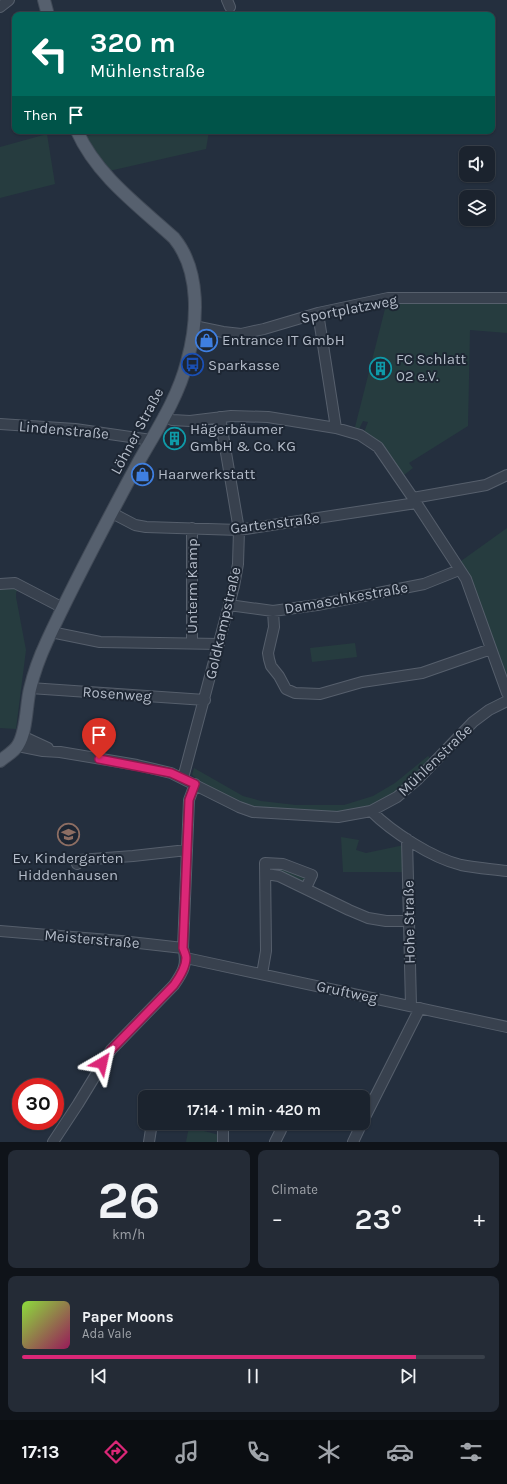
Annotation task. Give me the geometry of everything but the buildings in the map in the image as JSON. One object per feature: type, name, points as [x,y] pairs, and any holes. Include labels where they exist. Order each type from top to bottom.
[{"type":"main road","points":[[44,0],[47,12]]},
{"type":"main road","name":"Löhner Straße","points":[[20,741],[30,688],[41,653],[177,389],[187,363],[194,326],[194,296],[192,278],[188,262],[182,248],[174,238],[105,174],[91,156],[79,134]]},
{"type":"main road","points":[[0,760],[20,741]]},
{"type":"street","points":[[0,7],[9,0]]},
{"type":"street","name":"Sportplatzweg","points":[[194,326],[241,334],[264,329],[318,313],[388,298],[507,298]]},
{"type":"street","points":[[318,313],[336,428]]},
{"type":"street","points":[[164,416],[172,420],[190,421],[220,417],[268,417],[336,428],[360,435],[378,446],[466,579],[507,693]]},
{"type":"street","name":"Goldkampstraße","points":[[183,778],[205,700],[238,564],[239,530],[220,417]]},
{"type":"street","name":"Lindenstraße","points":[[0,424],[75,429],[151,440]]},
{"type":"street","name":"Gartenstraße","points":[[112,513],[135,525],[146,527],[239,530],[415,500],[486,485],[507,475]]},
{"type":"street","name":"Unterm Kamp","points":[[192,528],[192,643]]},
{"type":"street","name":"Damaschkestraße","points":[[229,605],[273,611],[317,605],[418,586],[460,570]]},
{"type":"street","points":[[0,584],[15,584],[64,608]]},
{"type":"street","points":[[273,611],[274,627],[268,653],[269,659],[286,689],[295,693],[320,694],[362,682],[422,673],[491,649]]},
{"type":"street","points":[[51,632],[100,642],[219,644]]},
{"type":"street","name":"Rosenweg","points":[[30,688],[205,700]]},
{"type":"street","name":"Mühlenstraße","points":[[20,741],[60,752],[137,765],[171,773],[239,807],[253,812],[330,818],[371,811],[397,797],[417,780],[473,722],[490,710],[507,701]]},
{"type":"street","points":[[53,1142],[111,1050],[174,985],[180,976],[186,958],[183,948],[189,800],[195,784]]},
{"type":"street","points":[[371,811],[378,818],[407,839],[437,857],[461,865],[507,871]]},
{"type":"street","name":"Hohe Straße","points":[[370,1107],[415,1007],[407,839]]},
{"type":"street","points":[[77,864],[79,860],[187,850]]},
{"type":"street","points":[[262,974],[266,951],[265,863],[283,864],[312,874],[306,888]]},
{"type":"street","points":[[266,874],[279,876],[348,910],[368,918],[386,921],[410,921]]},
{"type":"street","name":"Meisterstraße","points":[[0,931],[121,941],[183,948]]},
{"type":"street","name":"Gruftweg","points":[[186,958],[507,1027]]},
{"type":"street","points":[[149,1142],[151,1130]]},
{"type":"street","points":[[223,1130],[223,1142]]},
{"type":"street","points":[[275,1142],[281,1130]]},
{"type":"street","name":"Hohe Straße","points":[[353,1142],[359,1130]]},
{"type":"green space","points":[[47,134],[55,184],[0,198],[0,147]]},
{"type":"green space","points":[[96,134],[208,134],[206,149],[109,171],[86,136]]},
{"type":"green space","points":[[387,301],[507,303],[507,333],[470,330],[468,426],[409,463],[413,468],[404,475],[381,444],[364,432],[368,422],[363,421],[359,429],[355,427]]},
{"type":"green space","points":[[507,528],[507,676],[469,575],[461,561]]},
{"type":"green space","points":[[0,588],[18,588],[16,597],[26,650],[16,729],[0,728]]},
{"type":"green space","points":[[355,643],[357,657],[312,662],[310,648]]},
{"type":"green space","points":[[428,756],[431,759],[397,791],[382,801],[365,807],[328,812],[253,806],[230,797],[198,780],[192,775],[194,768],[243,796],[261,801],[296,805],[344,805],[373,796],[395,783]]},
{"type":"green space","points":[[341,837],[359,840],[356,850],[366,853],[404,845],[405,872],[343,872]]},
{"type":"green space","points":[[271,866],[304,873],[306,879],[301,882],[268,870]]},
{"type":"green space","points":[[188,1130],[200,1130],[219,1135],[219,1142],[186,1142]]},
{"type":"place","name":"Entrance IT GmbH","points":[[206,340]]},
{"type":"place","name":"Sparkasse","points":[[192,365]]},
{"type":"place","name":"FC Schlatt 02 e.V.","points":[[381,368]]},
{"type":"place","name":"Hägerbäumer GmbH & Co. KG","points":[[175,438]]},
{"type":"place","name":"Haarwerkstatt","points":[[142,474]]},
{"type":"place","name":"Ev. Kindergarten Hiddenhausen","points":[[68,835]]},
{"type":"route","points":[[99,759],[137,765],[171,773],[195,784],[189,800],[183,948],[186,958],[184,966],[174,985],[111,1050],[102,1063]]}]
